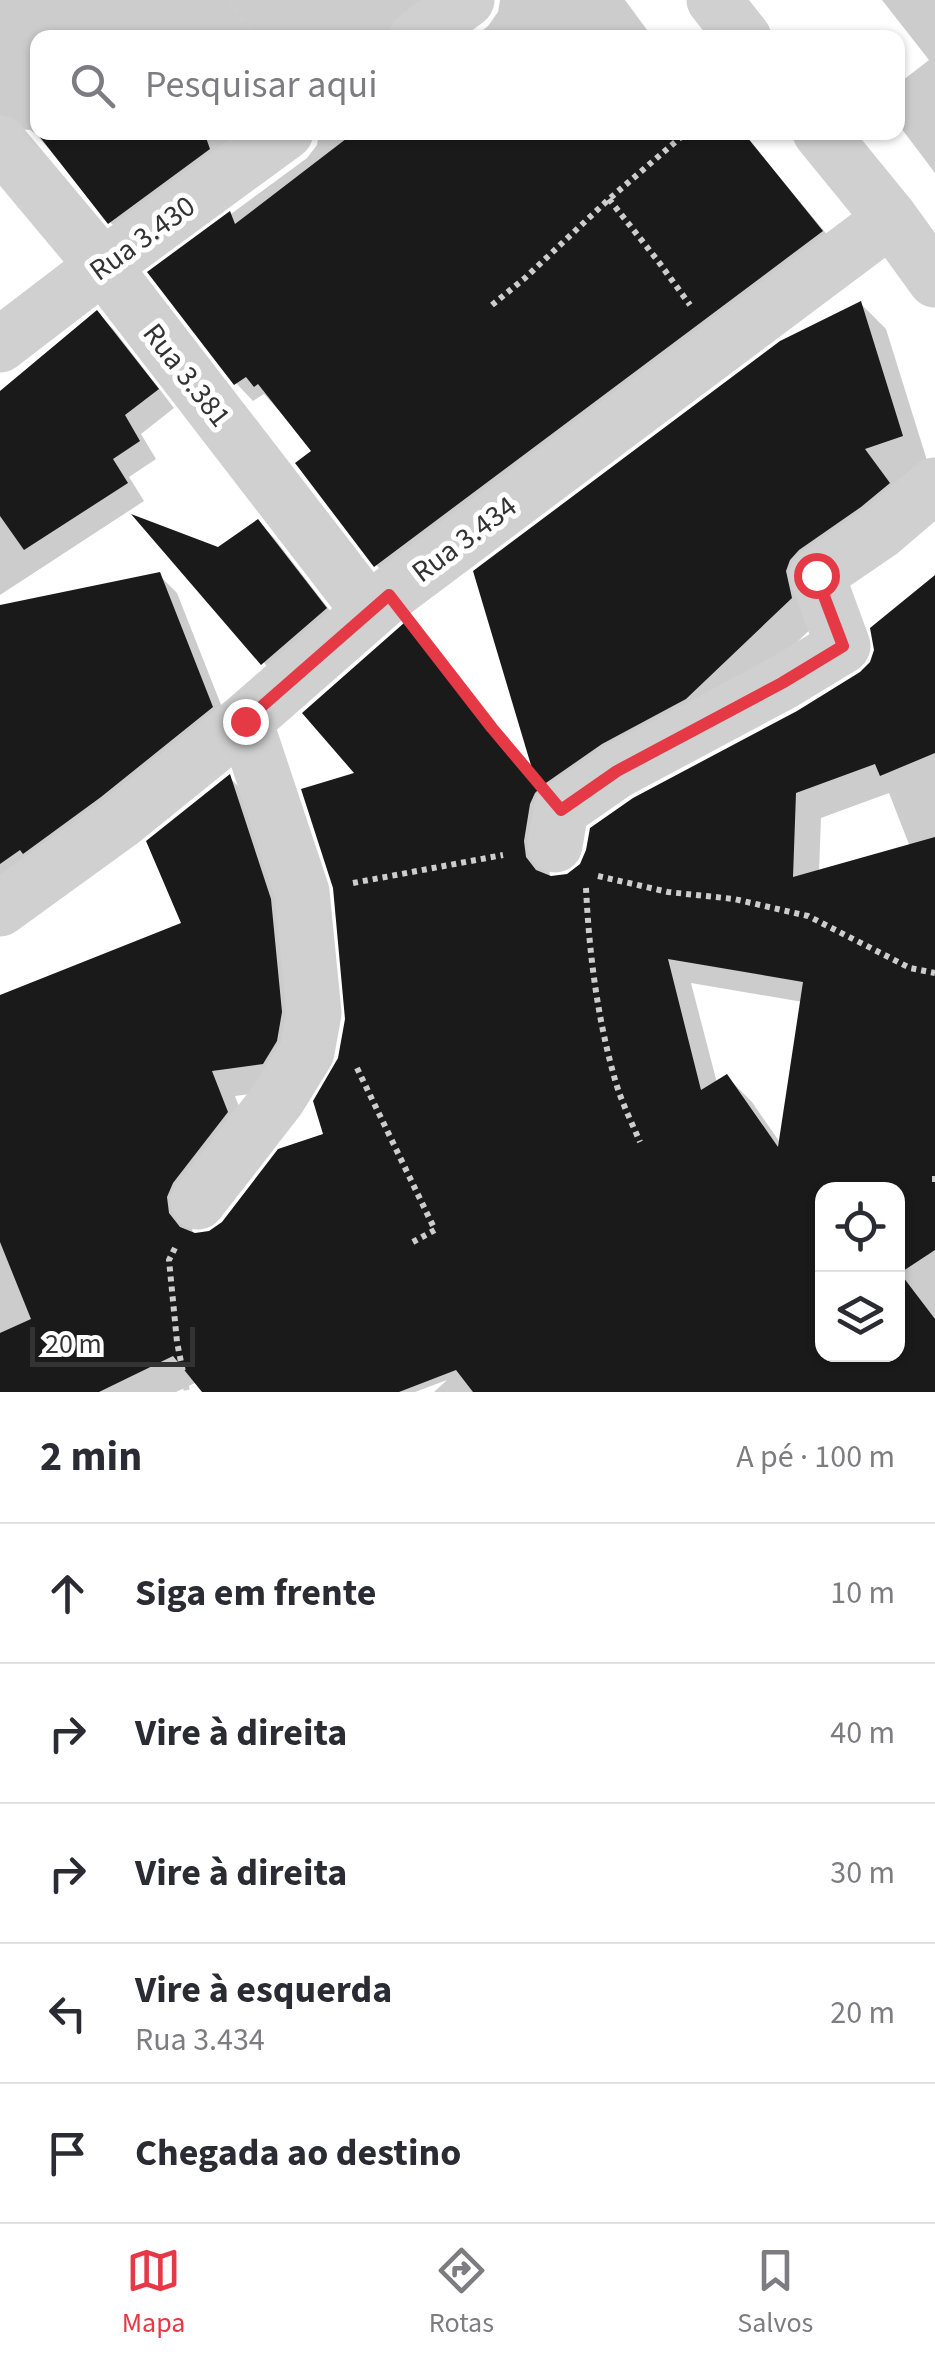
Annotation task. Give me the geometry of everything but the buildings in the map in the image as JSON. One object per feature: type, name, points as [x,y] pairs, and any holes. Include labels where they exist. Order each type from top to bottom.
[{"type":"street","points":[[427,30],[467,0]]},
{"type":"street","points":[[714,0],[738,30]]},
{"type":"street","name":"Rua 3.430","points":[[0,345],[275,140]]},
{"type":"street","points":[[826,140],[935,280]]},
{"type":"street","name":"Rua 3.381","points":[[0,143],[379,603]]},
{"type":"street","name":"Rua 3.434","points":[[0,909],[120,822],[245,721],[379,603],[890,219]]},
{"type":"street","points":[[558,827],[617,771],[843,646],[816,575],[880,532],[935,485]]},
{"type":"street","points":[[198,1202],[278,1099],[306,1052],[314,1013],[302,892],[245,721]]},
{"type":"path","points":[[230,0],[251,30]]},
{"type":"path","points":[[492,305],[678,140]]},
{"type":"path","points":[[609,199],[722,346]]},
{"type":"path","points":[[302,892],[426,871],[558,827],[492,728],[379,603]]},
{"type":"path","points":[[640,1142],[614,1078],[601,1018],[588,932],[585,872],[668,892],[734,899],[808,916],[910,968],[935,973]]},
{"type":"path","points":[[306,1052],[348,1058],[361,1073],[435,1230],[412,1243]]},
{"type":"path","points":[[187,1392],[169,1260],[198,1202]]},
{"type":"route","points":[[245,721],[389,595],[561,810],[617,771],[843,646],[816,575]]}]
